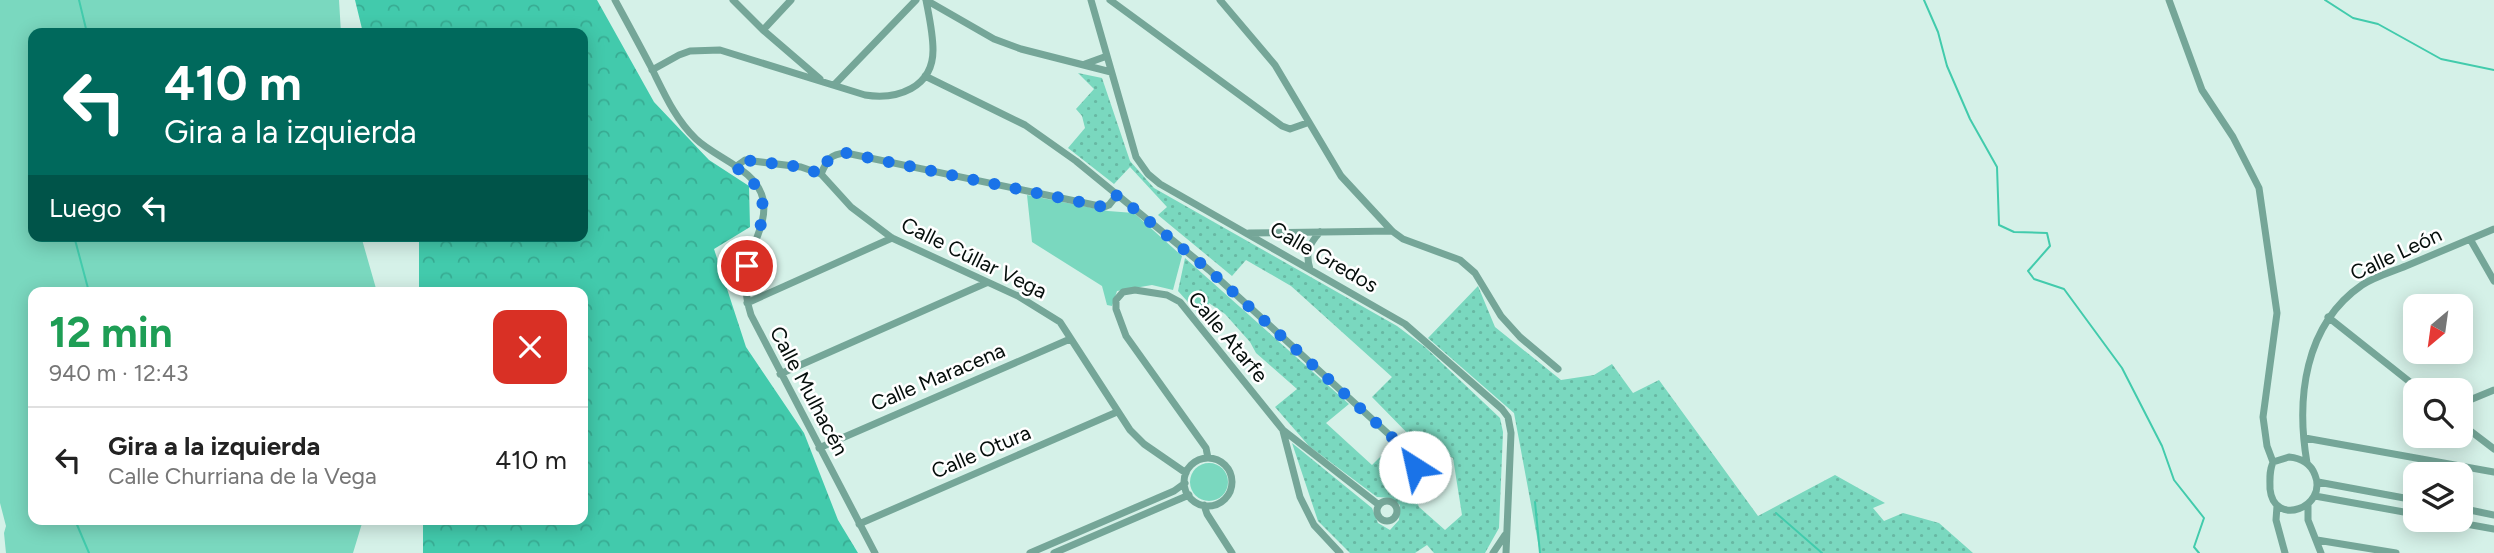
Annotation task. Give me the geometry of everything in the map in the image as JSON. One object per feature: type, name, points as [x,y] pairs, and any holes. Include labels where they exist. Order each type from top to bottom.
[{"type":"street","name":"Calle Mulhacén","points":[[615,0],[669,105],[680,121],[711,152],[749,176],[763,199],[764,215],[747,266],[747,303],[755,325],[875,553]]},
{"type":"street","points":[[733,0],[823,82]]},
{"type":"street","points":[[763,30],[791,0]]},
{"type":"street","points":[[834,85],[916,0]]},
{"type":"street","points":[[652,70],[690,51],[720,50],[834,85],[882,97],[899,95],[914,87],[925,76],[933,51],[926,0]]},
{"type":"street","points":[[926,0],[994,39],[1021,49],[1111,72]]},
{"type":"street","name":"Calle Gredos","points":[[1091,0],[1136,157],[1148,174],[1160,184],[1405,324],[1502,409],[1508,417],[1511,433],[1506,553]]},
{"type":"street","points":[[1110,0],[1282,126],[1290,129],[1307,123]]},
{"type":"street","points":[[1220,0],[1275,65],[1307,123],[1341,176],[1392,231],[1403,239],[1460,260],[1475,272],[1501,316],[1520,337],[1558,369]]},
{"type":"street","points":[[2169,0],[2202,90],[2233,137],[2259,188],[2277,313],[2263,418],[2267,446],[2273,461],[2269,472],[2271,499],[2277,506],[2295,510],[2308,520]]},
{"type":"street","points":[[1085,65],[1107,56]]},
{"type":"street","points":[[925,76],[1025,125],[1076,161],[1209,270],[1418,461]]},
{"type":"street","points":[[735,167],[745,160],[801,167],[821,174],[827,160],[836,153],[846,153],[1104,207],[1117,195]]},
{"type":"street","name":"Calle Cúllar Vega","points":[[821,174],[851,207],[892,238],[1018,296],[1060,322],[1117,412],[1144,444],[1186,473]]},
{"type":"street","name":"Calle León","points":[[2307,463],[2304,399],[2316,337],[2328,317],[2363,284],[2494,229]]},
{"type":"street","points":[[1248,233],[1392,231]]},
{"type":"street","points":[[1310,269],[1307,251],[1320,232]]},
{"type":"street","points":[[747,303],[892,238]]},
{"type":"street","points":[[2470,239],[2494,281]]},
{"type":"street","points":[[780,373],[986,283]]},
{"type":"street","name":"Calle Atarfe","points":[[1208,458],[1206,447],[1126,336],[1116,309],[1116,300],[1123,292],[1135,290],[1156,293],[1180,302],[1283,430],[1379,505]]},
{"type":"street","points":[[2328,317],[2405,378]]},
{"type":"street","name":"Calle Maracena","points":[[820,448],[1070,339]]},
{"type":"street","points":[[2473,399],[2494,390]]},
{"type":"street","name":"Calle Otura","points":[[859,524],[1117,412]]},
{"type":"street","points":[[1283,430],[1300,497],[1314,525],[1340,553]]},
{"type":"street","points":[[2473,433],[2494,449]]},
{"type":"street","points":[[2305,438],[2494,472]]},
{"type":"street","points":[[2273,461],[2296,457],[2305,448]]},
{"type":"street","points":[[2295,510],[2308,504],[2315,496],[2318,482],[2307,463],[2296,457]]},
{"type":"street","points":[[1208,458],[1216,459],[1229,469],[1232,484],[1226,498],[1212,505],[1204,505],[1189,495],[1185,483],[1186,473],[1195,462],[1208,458]]},
{"type":"street","points":[[2318,482],[2403,498]]},
{"type":"street","points":[[1030,553],[1043,551],[1174,491],[1185,483]]},
{"type":"street","points":[[1054,553],[1189,495]]},
{"type":"street","points":[[2315,496],[2403,512]]},
{"type":"street","points":[[2308,504],[2308,520],[2321,553]]},
{"type":"street","points":[[1204,505],[1232,553]]},
{"type":"street","points":[[2277,506],[2276,520],[2285,553]]},
{"type":"street","points":[[2473,510],[2494,514]]},
{"type":"street","points":[[1101,523],[1105,531]]},
{"type":"street","points":[[2473,525],[2494,529]]},
{"type":"street","points":[[1493,553],[1506,535]]},
{"type":"street","points":[[2316,540],[2393,553]]},
{"type":"green space","points":[[0,0],[339,0],[341,28],[28,28],[28,242],[363,242],[376,287],[28,287],[28,525],[361,525],[353,553],[6,553],[6,526],[0,503]]},
{"type":"green space","points":[[355,0],[597,0],[654,102],[709,160],[749,186],[750,227],[714,249],[746,347],[804,433],[838,520],[858,553],[423,553],[423,525],[588,525],[588,287],[419,287],[419,242],[588,242],[588,28],[362,28]]},
{"type":"green space","points":[[1078,73],[1102,78],[1130,161],[1154,188],[1397,326],[1425,347],[1500,418],[1503,432],[1499,528],[1485,553],[1434,553],[1427,545],[1415,553],[1350,553],[1318,521],[1292,443],[1372,508],[1378,523],[1390,530],[1399,520],[1400,505],[1390,498],[1377,497],[1309,446],[1275,407],[1297,389],[1256,353],[1250,342],[1225,314],[1209,303],[1205,321],[1178,291],[1185,258],[1349,404],[1326,423],[1372,465],[1385,452],[1404,473],[1419,507],[1445,530],[1462,515],[1453,458],[1427,445],[1420,446],[1372,397],[1392,377],[1291,286],[1246,260],[1232,276],[1158,215],[1167,207],[1130,167],[1114,184],[1068,148],[1085,128],[1082,116],[1076,109],[1094,89]]},
{"type":"green space","points":[[1027,195],[1108,211],[1134,213],[1182,256],[1173,290],[1152,285],[1117,291],[1112,306],[1107,305],[1102,286],[1032,242]]},
{"type":"green space","points":[[1478,286],[1495,327],[1561,380],[1594,375],[1612,364],[1633,393],[1659,380],[1758,516],[1835,475],[1885,503],[1873,508],[1884,521],[1903,513],[1939,523],[1973,553],[1540,553],[1514,413],[1428,338]]},
{"type":"green space","points":[[1209,463],[1222,469],[1228,482],[1222,495],[1209,501],[1196,495],[1190,482],[1196,469]]},
{"type":"waterway","points":[[79,0],[86,28]]},
{"type":"waterway","points":[[1924,0],[1938,32],[1947,66],[1970,119],[1997,167],[1999,225],[2014,232],[2047,233],[2050,246],[2028,271],[2034,279],[2064,289],[2122,368],[2162,446],[2174,480],[2204,518],[2194,547],[2199,553]]},
{"type":"waterway","points":[[2325,0],[2353,18],[2378,24],[2441,59],[2494,70]]},
{"type":"waterway","points":[[76,242],[88,287]]},
{"type":"waterway","points":[[1535,502],[1540,553]]},
{"type":"waterway","points":[[1776,513],[1822,553]]},
{"type":"waterway","points":[[77,525],[89,553]]},
{"type":"route","points":[[747,266],[764,215],[763,199],[758,187],[749,176],[735,167],[745,160],[801,167],[821,174],[827,160],[836,153],[846,153],[1104,207],[1117,195],[1269,323],[1418,461],[1415,467]]}]
